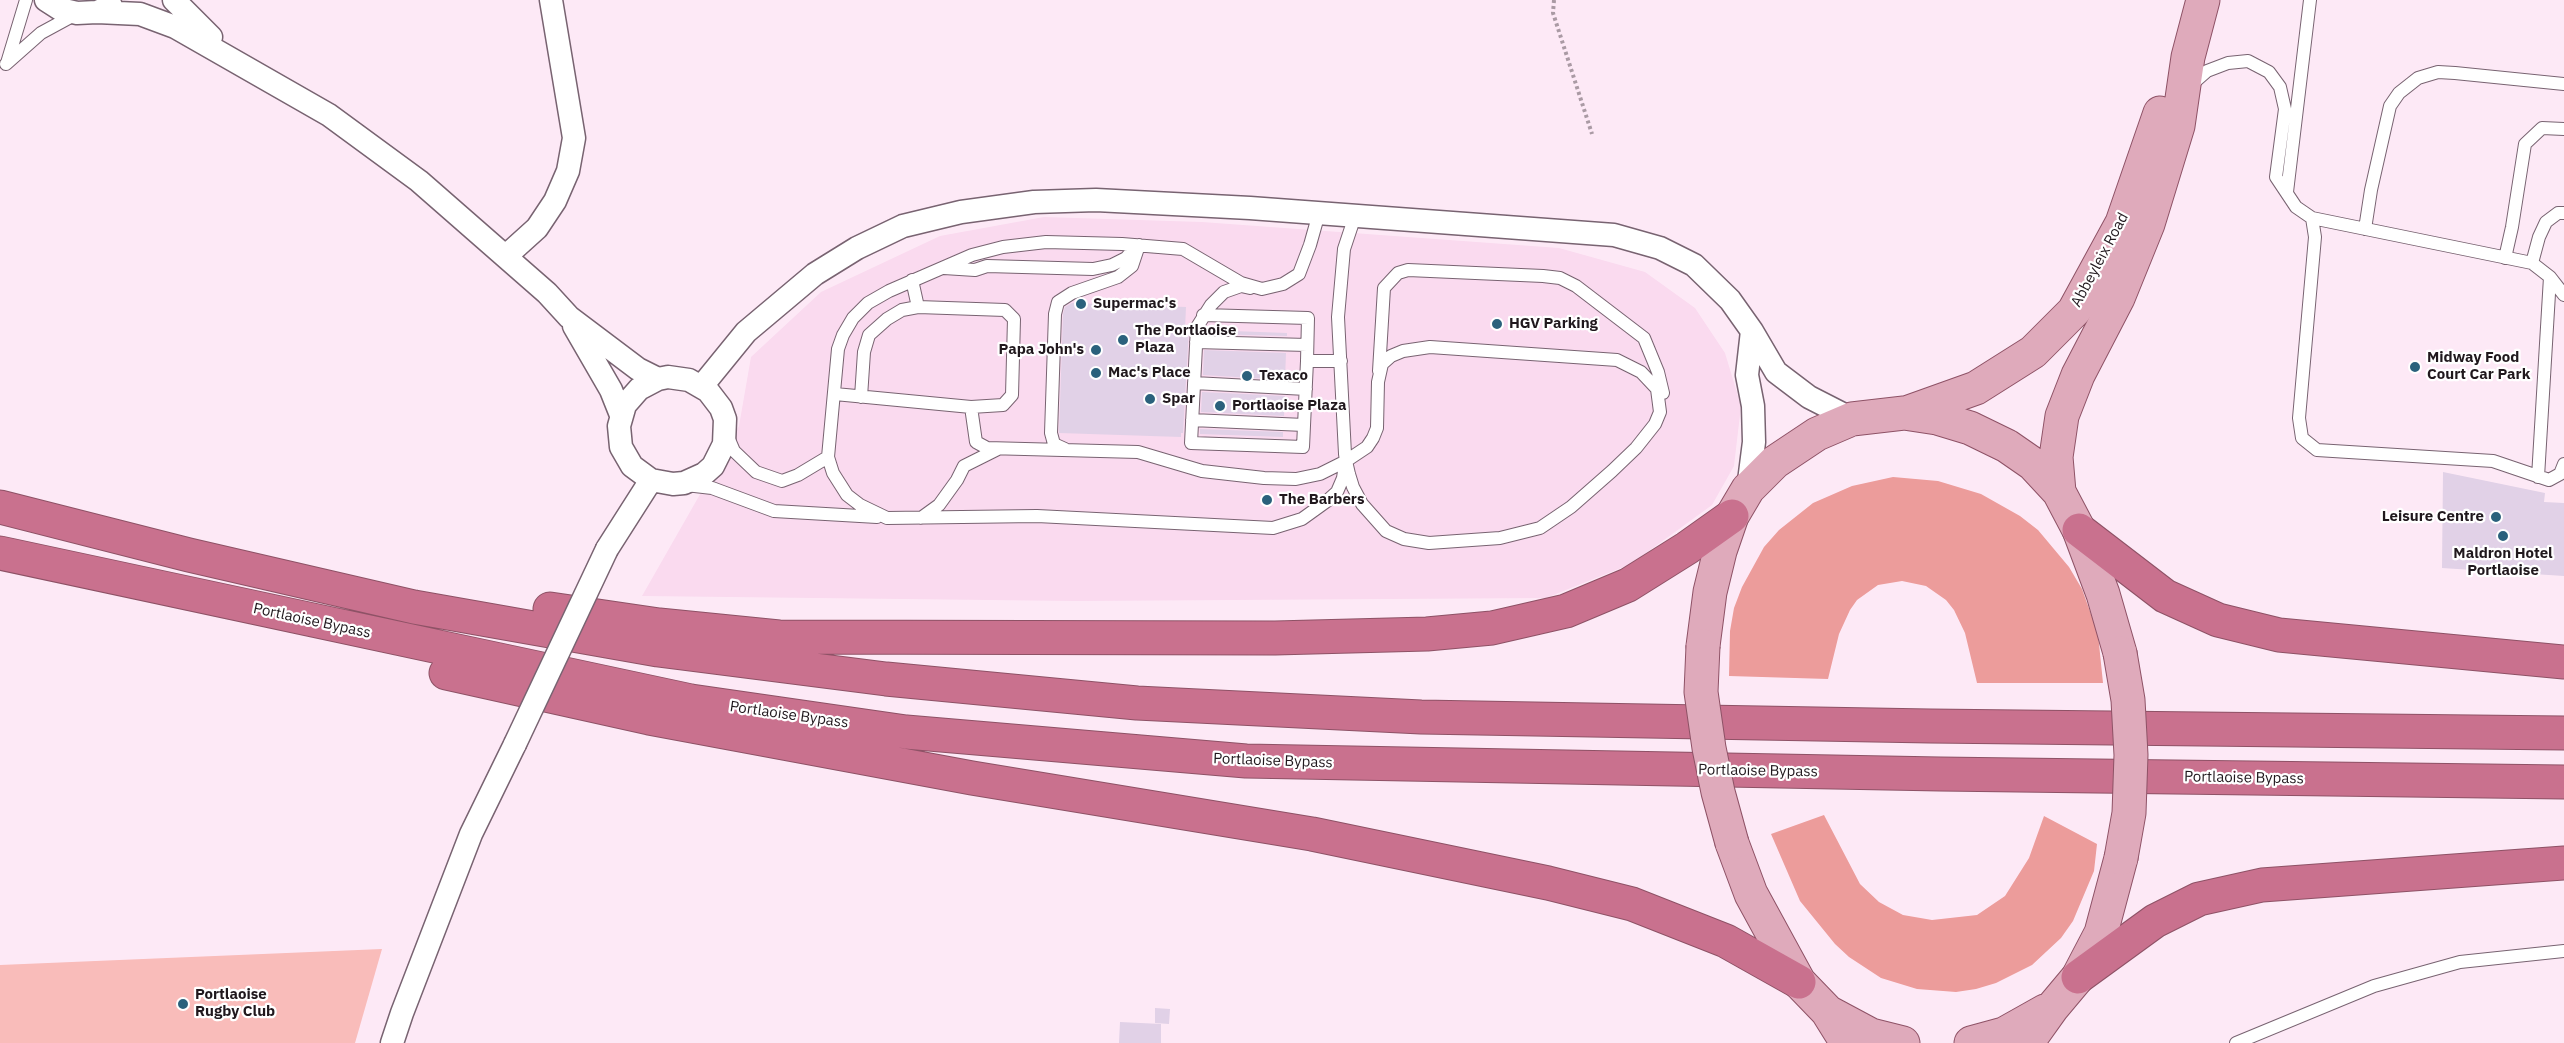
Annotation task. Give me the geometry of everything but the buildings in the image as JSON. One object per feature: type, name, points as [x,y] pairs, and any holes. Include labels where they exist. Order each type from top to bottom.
[{"type":"highway","points":[[0,507],[500,602],[659,625],[779,636],[1275,638],[1427,634],[1492,628],[1566,611],[1628,585],[1687,548],[1740,502]]},
{"type":"highway","points":[[0,507],[189,555],[414,607],[646,648],[886,679],[1137,703],[1421,717],[1989,727],[2564,733]]},
{"type":"highway","points":[[2079,530],[2165,596],[2218,620],[2279,635],[2564,663]]},
{"type":"highway","name":"Portlaoise Bypass","points":[[0,553],[691,701],[930,734],[1246,761],[1940,774],[2564,782]]},
{"type":"highway","points":[[0,561],[123,601],[649,718],[972,778],[1312,834],[1548,883],[1632,904],[1726,941],[1799,982]]},
{"type":"highway","points":[[2078,977],[2156,921],[2199,899],[2262,885],[2564,863]]},
{"type":"main road","name":"Abbeyleix Road","points":[[2059,492],[2056,457],[2062,416],[2078,375],[2118,298],[2148,224],[2178,126],[2188,57],[2203,0]]},
{"type":"main road","name":"Abbeyleix Road","points":[[1904,413],[1976,388],[2034,352],[2074,311],[2122,223],[2157,119],[2188,57]]},
{"type":"main road","points":[[1846,1043],[1827,1011],[1799,982],[1751,894],[1732,843],[1709,748],[1701,692],[1703,646],[1710,592],[1740,502],[1775,462],[1817,434],[1852,419],[1904,413],[1937,418],[1970,428],[2007,446],[2033,465],[2059,492],[2079,530],[2103,594],[2121,653],[2128,700],[2131,755],[2129,813],[2121,858],[2101,933],[2078,977],[2026,1043]]},
{"type":"main road","points":[[1971,1043],[2004,1034],[2052,1008]]},
{"type":"main road","points":[[1827,1011],[1870,1035],[1903,1043]]},
{"type":"street","points":[[46,0],[60,9],[87,13],[140,14],[175,27],[329,115],[419,181],[506,256],[569,317],[638,369],[658,379]]},
{"type":"street","points":[[87,13],[120,0]]},
{"type":"street","points":[[174,0],[236,61]]},
{"type":"street","points":[[506,256],[537,228],[555,201],[568,171],[574,138],[551,0]]},
{"type":"street","points":[[702,386],[746,332],[815,274],[857,248],[903,226],[961,212],[1034,202],[1140,202],[1614,235],[1660,248],[1694,265],[1730,300],[1752,331],[1776,372],[1809,397],[1852,419]]},
{"type":"street","points":[[569,317],[611,390],[621,415]]},
{"type":"street","points":[[1740,502],[1754,442],[1753,406],[1747,375],[1752,331]]},
{"type":"street","points":[[679,378],[702,386],[721,408],[726,433],[720,456],[713,466],[695,479],[673,484],[651,480],[632,466],[626,457],[619,436],[621,415],[631,396],[648,383],[658,379],[679,378]]},
{"type":"street","points":[[392,1043],[410,990],[471,834],[607,549],[651,480]]},
{"type":"lane","points":[[26,0],[6,64],[41,33],[87,13]]},
{"type":"lane","points":[[2287,192],[2310,0]]},
{"type":"lane","points":[[2183,92],[2207,71],[2228,63],[2248,60],[2269,72],[2280,87],[2285,109],[2276,177],[2296,207],[2312,218],[2532,263],[2550,277],[2564,295]]},
{"type":"lane","points":[[2365,229],[2371,190],[2390,106],[2399,93],[2418,78],[2438,72],[2564,84]]},
{"type":"lane","points":[[2505,258],[2525,144],[2542,128],[2564,129]]},
{"type":"lane","points":[[1203,315],[1308,318],[1303,447],[1191,443],[1196,342],[1197,327],[1203,315],[1224,292],[1240,286],[1262,289],[1283,284],[1299,274],[1316,227],[1318,213]]},
{"type":"lane","points":[[2532,263],[2546,222],[2558,213],[2564,213]]},
{"type":"lane","points":[[673,484],[712,488],[774,511],[887,518],[1037,516],[1273,528],[1302,519],[1337,492],[1344,478],[1346,461],[1338,317],[1344,249],[1355,216]]},
{"type":"lane","points":[[2312,218],[2315,237],[2299,418],[2302,438],[2317,450],[2493,461],[2549,480],[2560,474],[2564,464]]},
{"type":"lane","points":[[887,518],[860,505],[847,495],[833,473],[828,457],[838,350],[853,318],[868,303],[940,267],[1003,247],[1046,242],[1183,249],[1241,283],[1262,289]]},
{"type":"lane","points":[[940,267],[975,270],[987,266],[1093,269],[1112,265],[1126,258],[1138,245]]},
{"type":"lane","points":[[1065,450],[1054,444],[1050,434],[1055,314],[1058,302],[1072,293],[1118,277],[1132,266],[1138,245]]},
{"type":"lane","points":[[971,407],[976,442],[987,448],[1138,452],[1202,471],[1264,478],[1296,479],[1320,474],[1367,447],[1377,428],[1384,288],[1398,273],[1408,270],[1560,278],[1576,286],[1644,338],[1664,390],[1655,424],[1636,448],[1571,507],[1540,528],[1500,538],[1429,543],[1404,539],[1386,531],[1362,504],[1353,487],[1346,461]]},
{"type":"lane","points":[[2538,477],[2550,277]]},
{"type":"lane","points":[[912,280],[918,307]]},
{"type":"lane","points":[[835,394],[861,397],[971,407],[1003,405],[1012,395],[1014,319],[1005,310],[918,307],[902,310],[887,319],[869,335],[864,352],[861,397]]},
{"type":"lane","points":[[1196,342],[1307,345]]},
{"type":"lane","points":[[1378,375],[1383,364],[1391,356],[1403,351],[1430,347],[1617,360],[1641,372],[1652,381],[1657,389],[1660,412]]},
{"type":"lane","points":[[1307,361],[1341,362]]},
{"type":"lane","points":[[1194,383],[1306,389]]},
{"type":"lane","points":[[1192,420],[1304,424]]},
{"type":"lane","points":[[726,433],[734,452],[756,472],[782,481],[798,476],[828,457]]},
{"type":"lane","points":[[921,518],[939,506],[964,466],[999,448]]},
{"type":"lane","points":[[2236,1043],[2385,983],[2460,963],[2564,951]]},
{"type":"path","points":[[1554,0],[1553,13],[1592,134]]},
{"type":"shaded area","name":"Portlaoise Plaza","points":[[1044,217],[1202,222],[1559,248],[1645,272],[1695,308],[1725,353],[1741,406],[1734,466],[1712,505],[1631,564],[1546,598],[1076,601],[642,596],[739,426],[751,357],[821,292],[940,236]]},
{"type":"shaded area","points":[[1893,477],[1938,481],[1981,494],[2020,516],[2038,530],[2069,567],[2082,589],[2098,634],[2103,683],[1977,683],[1965,633],[1954,610],[1946,600],[1926,586],[1902,581],[1878,585],[1857,600],[1839,634],[1828,679],[1729,676],[1730,631],[1734,608],[1742,587],[1764,547],[1779,530],[1813,503],[1852,486]]},
{"type":"shaded area","points":[[1824,815],[1860,884],[1879,902],[1903,915],[1932,920],[1977,915],[2005,896],[2029,858],[2044,816],[2097,844],[2094,871],[2073,921],[2061,938],[2032,965],[1996,983],[1976,989],[1956,992],[1917,989],[1881,978],[1849,957],[1835,944],[1800,901],[1771,834]]},
{"type":"shaded area","name":"Portlaoise Rugby Club","points":[[382,949],[355,1043],[0,1043],[0,965]]},
{"type":"place","name":"Supermac's","points":[[1081,304]]},
{"type":"place","name":"HGV Parking","points":[[1497,324]]},
{"type":"place","name":"The Portlaoise Plaza","points":[[1123,340]]},
{"type":"place","name":"Papa John's","points":[[1096,350]]},
{"type":"place","name":"Midway Food Court Car Park","points":[[2415,367]]},
{"type":"place","name":"Mac's Place","points":[[1096,373]]},
{"type":"place","name":"Texaco","points":[[1247,376]]},
{"type":"place","name":"Spar","points":[[1150,399]]},
{"type":"place","name":"Portlaoise Plaza","points":[[1220,406]]},
{"type":"place","name":"The Barbers","points":[[1267,500]]},
{"type":"place","name":"Leisure Centre","points":[[2496,517]]},
{"type":"place","name":"Maldron Hotel Portlaoise","points":[[2503,536]]},
{"type":"place","name":"Portlaoise Rugby Club","points":[[183,1004]]}]
